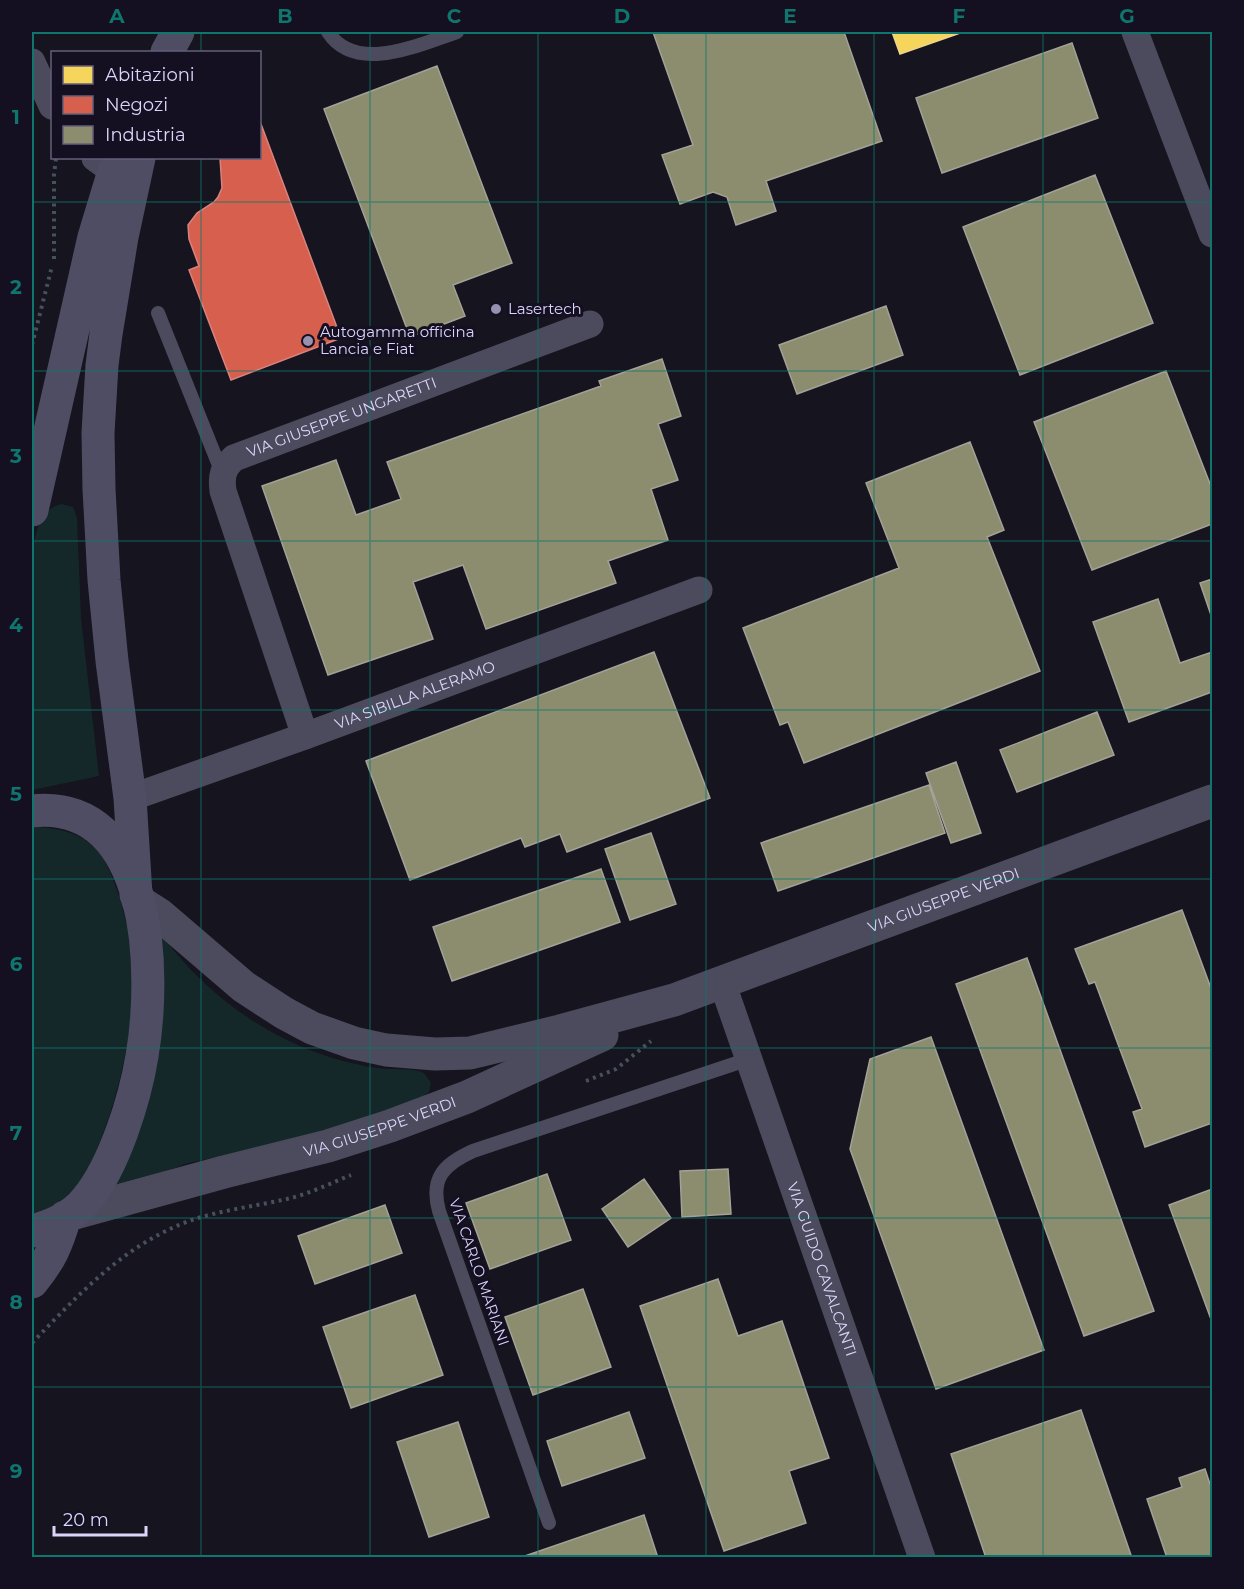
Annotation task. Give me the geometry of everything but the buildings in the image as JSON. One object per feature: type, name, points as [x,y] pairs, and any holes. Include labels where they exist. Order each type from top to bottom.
[{"type":"main road","points":[[32,510],[92,248],[116,161]]},
{"type":"main road","points":[[32,1231],[68,1215],[86,1201],[103,1174],[121,1131],[138,1079],[145,1039],[148,993],[146,946],[137,898],[130,798],[104,580],[98,433],[102,365],[122,237],[116,161]]},
{"type":"main road","points":[[32,811],[53,811],[72,815],[102,832],[121,855],[137,898]]},
{"type":"main road","points":[[32,1282],[47,1264],[54,1251],[68,1215]]},
{"type":"street","points":[[1135,32],[1212,234]]},
{"type":"street","points":[[32,62],[51,104]]},
{"type":"street","name":"VIA GIUSEPPE UNGARETTI","points":[[222,473],[234,458],[590,324]]},
{"type":"street","points":[[222,473],[223,491],[305,736]]},
{"type":"street","name":"VIA SIBILLA ALERAMO","points":[[130,798],[305,736],[699,590]]},
{"type":"street","name":"VIA GIUSEPPE VERDI","points":[[68,1215],[328,1146],[390,1126],[467,1097],[556,1058],[674,1000],[1212,801]]},
{"type":"street","name":"VIA GIUSEPPE VERDI","points":[[137,898],[244,987],[284,1013],[312,1028],[338,1038],[386,1050],[435,1054],[480,1051],[674,1000]]},
{"type":"street","name":"VIA GUIDO CAVALCANTI","points":[[722,982],[922,1557]]},
{"type":"lane","points":[[328,32],[333,39],[347,49],[373,54],[401,50],[457,32]]},
{"type":"lane","points":[[158,313],[222,473]]},
{"type":"lane","name":"VIA CARLO MARIANI","points":[[549,1523],[439,1211],[436,1193],[440,1176],[460,1157],[473,1151],[749,1059]]},
{"type":"path","points":[[32,345],[54,255],[56,159]]},
{"type":"green space","points":[[62,504],[73,507],[77,518],[81,618],[99,776],[32,790],[32,554],[43,517],[48,511]]},
{"type":"green space","points":[[39,827],[72,833],[84,840],[104,859],[115,884],[125,920],[132,980],[128,1040],[122,1070],[95,1154],[87,1171],[71,1192],[53,1206],[32,1215],[32,828]]},
{"type":"green space","points":[[157,928],[200,979],[252,1020],[312,1051],[344,1061],[377,1068],[424,1073],[431,1083],[429,1092],[414,1103],[285,1143],[188,1163],[114,1190],[122,1172]]},
{"type":"place","name":"Lasertech","points":[[496,309]]},
{"type":"place","name":"Autogamma officina Lancia e Fiat","points":[[308,341]]}]
